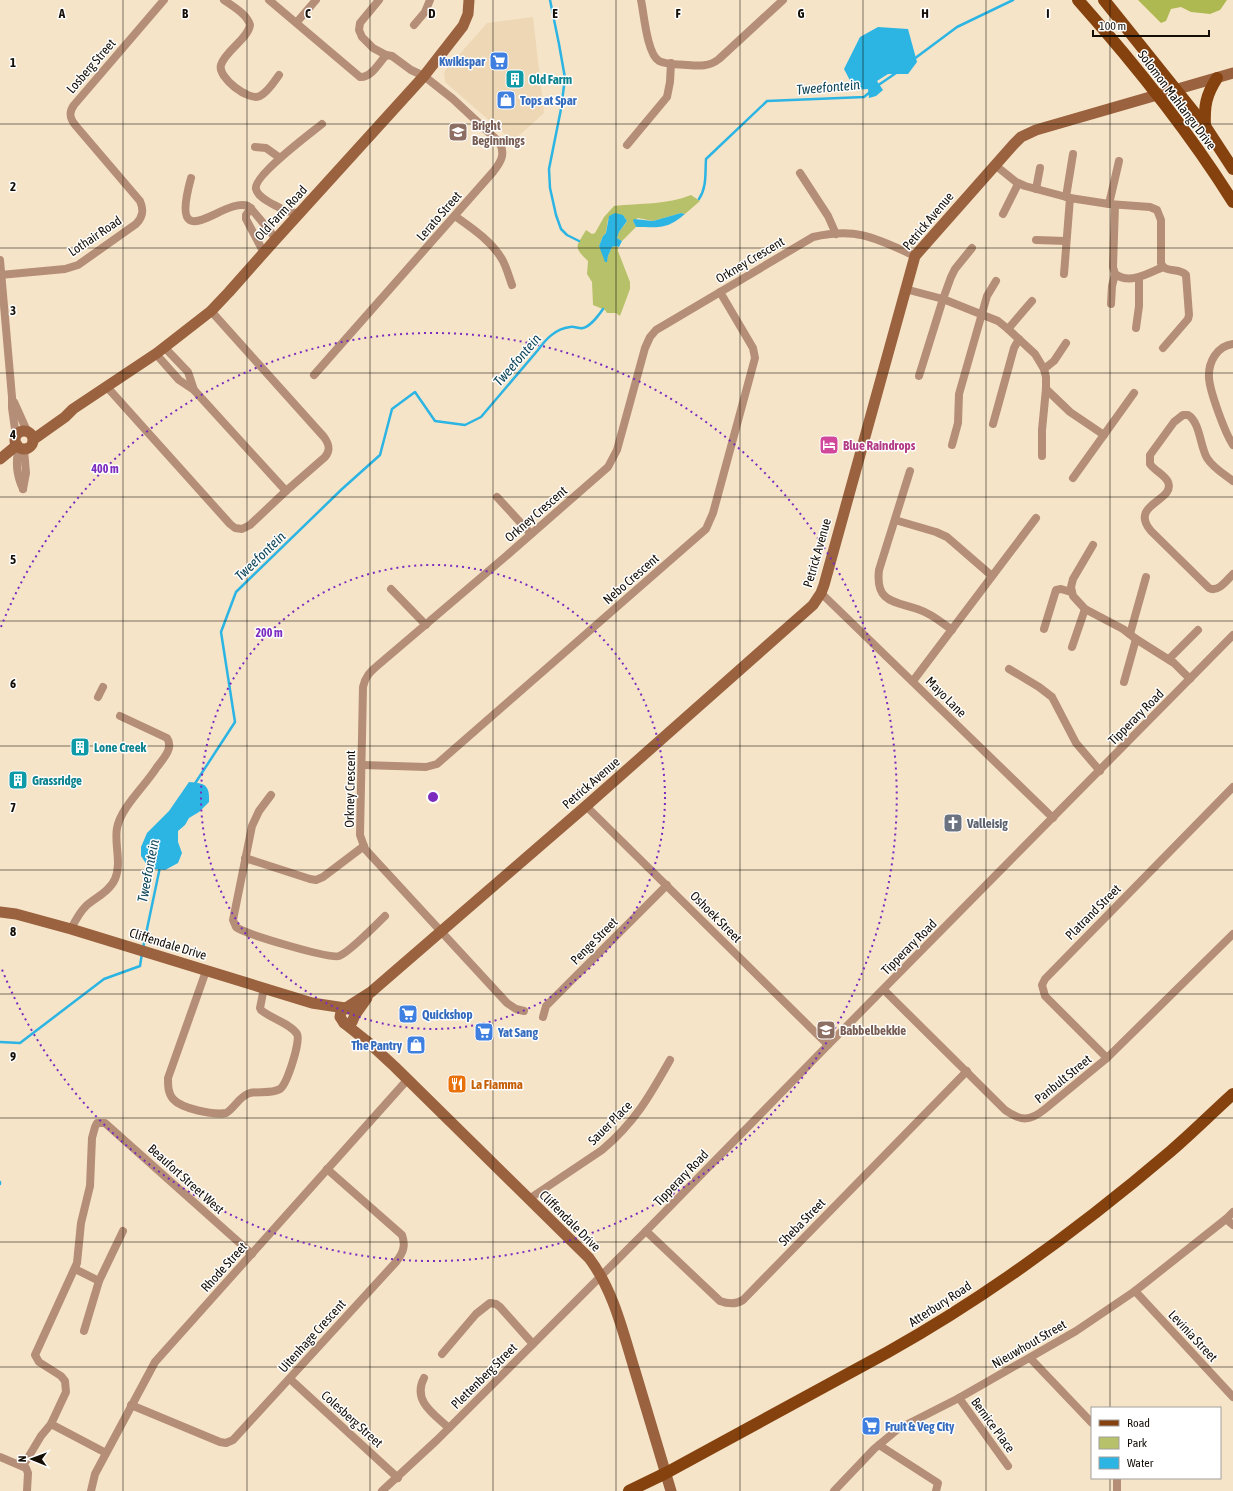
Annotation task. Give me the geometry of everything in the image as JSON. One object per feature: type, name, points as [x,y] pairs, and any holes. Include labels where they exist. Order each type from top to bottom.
[{"type":"main road","name":"Solomon Mahlangu Drive","points":[[1078,0],[1158,95],[1218,178],[1233,202]]},
{"type":"main road","name":"Solomon Mahlangu Drive","points":[[1104,0],[1205,126],[1233,169]]},
{"type":"main road","points":[[1205,126],[1204,114],[1206,98],[1217,78]]},
{"type":"main road","name":"Atterbury Road","points":[[629,1491],[666,1473],[888,1352],[972,1301],[1041,1254],[1107,1203],[1171,1151],[1233,1094]]},
{"type":"street","name":"Losberg Street","points":[[143,207],[137,196],[72,121],[70,111],[164,0]]},
{"type":"street","points":[[224,0],[241,13],[250,25],[247,31],[222,62],[220,70],[223,76],[245,94],[256,97],[261,96],[279,75]]},
{"type":"street","points":[[270,0],[360,77],[369,75],[386,55]]},
{"type":"street","points":[[297,22],[316,0]]},
{"type":"street","points":[[379,0],[362,20],[359,30],[360,34],[365,42],[373,48],[386,55],[392,56],[410,70],[424,76]]},
{"type":"street","points":[[414,25],[425,12],[430,0]]},
{"type":"street","name":"Old Farm Road","points":[[30,434],[61,420],[73,409],[160,351],[211,311],[424,76],[463,26],[468,14],[469,0]]},
{"type":"street","points":[[641,0],[652,53],[660,61],[700,66],[715,62],[783,0]]},
{"type":"street","points":[[628,145],[667,96],[670,82],[671,63]]},
{"type":"street","name":"Petrick Avenue","points":[[350,1012],[813,605],[821,593],[915,256],[1014,144],[1028,133],[1233,73]]},
{"type":"street","name":"Lerato Street","points":[[314,375],[455,216],[499,164],[503,154],[499,142],[453,99],[424,76]]},
{"type":"street","points":[[280,208],[259,194],[256,187],[259,179],[280,158],[322,124]]},
{"type":"street","points":[[255,147],[266,148],[280,158]]},
{"type":"street","points":[[1064,274],[1068,198],[1073,154]]},
{"type":"street","points":[[1111,304],[1112,286],[1115,274],[1113,267],[1112,204],[1119,160]]},
{"type":"street","points":[[995,165],[1018,184],[1068,198],[1150,207],[1157,210],[1161,220],[1160,255],[1163,267]]},
{"type":"street","points":[[1036,189],[1040,168]]},
{"type":"street","points":[[800,173],[828,216],[836,234]]},
{"type":"street","points":[[191,178],[185,199],[185,209],[187,216],[190,219],[195,221],[201,220],[234,207],[247,206],[276,239]]},
{"type":"street","points":[[1003,214],[1018,184]]},
{"type":"street","name":"Lothair Road","points":[[1,275],[65,269],[78,264],[138,222],[142,216],[143,207]]},
{"type":"street","points":[[250,208],[246,214],[246,219],[264,253]]},
{"type":"street","points":[[288,226],[282,210],[300,214]]},
{"type":"street","points":[[455,216],[477,233],[495,250],[502,260],[512,285]]},
{"type":"street","name":"Orkney Crescent","points":[[440,932],[371,856],[364,846],[360,834],[363,687],[365,680],[373,670],[604,471],[612,462],[617,450],[645,348],[651,335],[809,239],[819,236],[858,233],[870,236],[915,256]]},
{"type":"street","points":[[1036,240],[1066,241]]},
{"type":"street","points":[[920,376],[943,299],[955,269],[972,248]]},
{"type":"street","points":[[0,260],[12,408],[18,444]]},
{"type":"street","points":[[1115,274],[1123,278],[1139,278],[1163,267],[1183,272],[1186,275],[1189,314],[1186,322],[1163,348]]},
{"type":"street","points":[[1136,328],[1140,306],[1139,278]]},
{"type":"street","points":[[952,445],[959,416],[959,394],[986,296],[996,282]]},
{"type":"street","points":[[905,289],[943,299],[998,321],[1020,339],[1035,354],[1044,368],[1046,389],[1042,430],[1042,456]]},
{"type":"street","name":"Nebo Crescent","points":[[362,765],[426,767],[437,764],[706,529],[713,513],[755,358],[753,348],[720,292]]},
{"type":"street","points":[[1008,329],[1032,301]]},
{"type":"street","points":[[106,387],[219,513],[235,528],[242,529],[250,525],[325,457],[328,452],[329,445],[324,437],[211,311]]},
{"type":"street","points":[[993,424],[1014,348],[1020,339]]},
{"type":"street","points":[[1044,368],[1054,361],[1066,344]]},
{"type":"street","points":[[1233,344],[1224,346],[1215,354],[1210,367],[1209,379],[1226,433],[1233,445]]},
{"type":"street","points":[[160,351],[179,380],[194,390],[286,491]]},
{"type":"street","points":[[160,351],[188,372],[194,390]]},
{"type":"street","points":[[1046,389],[1070,412],[1104,435]]},
{"type":"street","points":[[1073,478],[1134,393]]},
{"type":"street","points":[[0,453],[18,444],[30,447],[30,434],[12,397]]},
{"type":"street","points":[[1233,480],[1210,462],[1204,450],[1195,422],[1188,415],[1183,415],[1174,422],[1150,456],[1150,464],[1166,478],[1169,486],[1166,493],[1146,512],[1144,518],[1147,527],[1209,588],[1217,588],[1233,574]]},
{"type":"street","points":[[0,459],[18,444],[21,431],[30,434]]},
{"type":"street","points":[[910,471],[879,570],[878,579],[881,592],[892,601],[921,610],[952,630]]},
{"type":"street","points":[[497,497],[531,534]]},
{"type":"street","points":[[913,681],[1036,518]]},
{"type":"street","points":[[895,520],[936,532],[947,537],[992,576]]},
{"type":"street","points":[[1093,545],[1073,579],[1071,592],[1076,600],[1094,615],[1116,625],[1174,663],[1190,679]]},
{"type":"street","points":[[1124,682],[1146,577]]},
{"type":"street","points":[[391,589],[426,625]]},
{"type":"street","points":[[1044,629],[1056,590],[1061,589],[1071,592]]},
{"type":"street","name":"Mayo Lane","points":[[821,593],[1053,818]]},
{"type":"street","points":[[1072,647],[1085,609]]},
{"type":"street","points":[[1168,659],[1198,630]]},
{"type":"street","name":"Tipperary Road","points":[[601,1275],[1233,636]]},
{"type":"street","points":[[1009,668],[1052,697],[1076,743],[1100,771]]},
{"type":"street","points":[[98,697],[104,687]]},
{"type":"street","points":[[71,929],[86,906],[109,888],[116,878],[118,867],[117,832],[119,822],[127,806],[145,785],[167,753],[169,742],[165,737],[120,716]]},
{"type":"street","name":"Platrand Street","points":[[1107,1058],[1045,996],[1042,985],[1044,979],[1233,787]]},
{"type":"street","points":[[271,795],[254,819],[233,924],[239,929],[305,950],[334,957],[343,954],[385,916]]},
{"type":"street","name":"Oshoek Street","points":[[586,806],[828,1045]]},
{"type":"street","points":[[245,858],[316,880],[323,877],[364,846]]},
{"type":"street","name":"Penge Street","points":[[543,1017],[546,1006],[667,885]]},
{"type":"street","name":"Cliffendale Drive","points":[[0,904],[16,914]]},
{"type":"street","name":"Cliffendale Drive","points":[[0,912],[16,914],[71,929],[312,1003],[350,1012],[368,1042]]},
{"type":"street","points":[[440,932],[507,1003],[516,1009],[524,1011]]},
{"type":"street","name":"Panbult Street","points":[[884,990],[1005,1110],[1016,1117],[1029,1118],[1038,1115],[1045,1110],[1107,1058],[1233,934]]},
{"type":"street","points":[[206,971],[168,1078],[168,1090],[170,1095],[177,1102],[190,1108],[210,1113],[226,1112],[245,1095],[279,1090],[284,1085],[297,1048],[298,1038],[297,1034],[292,1029],[261,1010],[264,988]]},
{"type":"street","name":"Cliffendale Drive","points":[[312,1003],[342,1021],[368,1042],[408,1079],[589,1258],[601,1275],[607,1287],[624,1337],[671,1491]]},
{"type":"street","points":[[342,1021],[350,1023],[354,1019],[350,1012]]},
{"type":"street","name":"Sauer Place","points":[[529,1200],[602,1150],[617,1136],[637,1115],[648,1100],[670,1060]]},
{"type":"street","name":"Sheba Street","points":[[646,1231],[720,1301],[728,1304],[738,1303],[743,1300],[967,1071]]},
{"type":"street","name":"Rhode Street","points":[[91,1491],[95,1474],[155,1362],[408,1079]]},
{"type":"street","name":"Beaufort Street West","points":[[75,1269],[79,1257],[82,1216],[90,1186],[92,1138],[94,1127],[97,1123],[105,1123],[252,1254]]},
{"type":"street","name":"Uitenhage Crescent","points":[[131,1405],[213,1440],[226,1443],[233,1440],[396,1262],[405,1246],[402,1235],[328,1169]]},
{"type":"street","name":"Nieuwhout Street","points":[[834,1491],[879,1445],[898,1429],[959,1398],[1076,1331],[1135,1291],[1233,1212]]},
{"type":"street","points":[[1226,1219],[1233,1225]]},
{"type":"street","points":[[84,1331],[99,1280],[123,1231]]},
{"type":"street","points":[[23,1466],[41,1436],[51,1424],[64,1399],[66,1387],[65,1381],[61,1376],[39,1362],[35,1355],[75,1269],[99,1280]]},
{"type":"street","name":"Plettenberg Street","points":[[382,1491],[398,1478],[449,1428],[601,1275]]},
{"type":"street","name":"Levinia Street","points":[[1135,1291],[1233,1397]]},
{"type":"street","points":[[442,1354],[476,1314],[490,1303],[496,1304],[500,1307],[533,1344]]},
{"type":"street","points":[[1030,1358],[1091,1422]]},
{"type":"street","points":[[424,1378],[420,1389],[420,1396],[429,1409],[449,1428]]},
{"type":"street","name":"Colesberg Street","points":[[290,1379],[398,1478]]},
{"type":"street","name":"Bernice Place","points":[[959,1398],[1008,1466]]},
{"type":"street","points":[[51,1424],[106,1453]]},
{"type":"street","points":[[879,1445],[938,1483],[936,1491]]},
{"type":"street","points":[[0,1457],[26,1468],[28,1473],[27,1491]]},
{"type":"street","points":[[1117,1479],[1117,1491]]},
{"type":"shaded area","points":[[533,17],[544,113],[513,141],[445,82],[444,72],[487,23]]},
{"type":"green space","points":[[1138,0],[1227,0],[1220,10],[1210,14],[1191,12],[1181,7],[1171,9],[1166,21],[1161,23]]},
{"type":"green space","points":[[691,195],[700,201],[685,214],[681,213],[653,221],[638,218],[633,221],[636,227],[622,241],[617,238],[627,221],[623,215],[608,219],[606,233],[603,236],[599,246],[607,260],[612,247],[618,247],[618,251],[630,282],[630,289],[620,316],[616,313],[607,313],[605,310],[593,305],[592,282],[587,274],[588,261],[578,249],[578,243],[586,230],[592,234],[595,233],[604,217],[614,206],[672,201]]},
{"type":"water","points":[[878,27],[908,29],[917,62],[908,74],[888,74],[877,81],[883,90],[876,96],[869,98],[868,89],[855,90],[844,69],[860,37]]},
{"type":"water","points":[[615,213],[623,215],[627,221],[619,232],[617,238],[622,241],[619,247],[612,247],[607,262],[605,262],[599,246],[603,236],[606,233],[609,216]]},
{"type":"water","points":[[681,213],[685,214],[673,223],[662,226],[636,227],[633,221],[634,219],[653,221]]},
{"type":"water","points":[[189,782],[203,784],[207,788],[209,792],[209,802],[199,812],[189,818],[185,825],[178,831],[178,842],[182,853],[178,863],[165,870],[155,869],[147,865],[141,856],[141,847],[147,833],[169,811]]},
{"type":"waterway","points":[[550,0],[565,78],[561,109],[549,169],[550,188],[556,215],[561,229],[567,235],[579,241]]},
{"type":"waterway","name":"Tweefontein","points":[[914,59],[957,27],[1013,0]]},
{"type":"waterway","name":"Tweefontein","points":[[877,86],[896,73]]},
{"type":"waterway","name":"Tweefontein","points":[[699,199],[704,185],[706,159],[767,101],[864,97],[870,92]]},
{"type":"waterway","name":"Tweefontein","points":[[194,785],[235,722],[221,632],[236,592],[342,489],[380,455],[392,409],[415,392],[435,421],[465,425],[481,417],[551,335],[565,328],[586,327],[603,309]]},
{"type":"waterway","name":"Tweefontein","points":[[143,948],[160,867]]},
{"type":"waterway","name":"Tweefontein","points":[[0,1042],[20,1043],[104,979],[140,966],[142,953]]},
{"type":"place","name":"Kwikispar","points":[[499,61]]},
{"type":"place","name":"Old Farm","points":[[515,79]]},
{"type":"place","name":"Tops at Spar","points":[[506,100]]},
{"type":"place","name":"Bright Beginnings","points":[[458,132]]},
{"type":"place","name":"Blue Raindrops","points":[[829,445]]},
{"type":"place","name":"Lone Creek","points":[[80,747]]},
{"type":"place","name":"Grassridge","points":[[18,780]]},
{"type":"place","name":"Valleisig","points":[[953,823]]},
{"type":"place","name":"Quickshop","points":[[408,1014]]},
{"type":"place","name":"Babbelbekkie","points":[[826,1030]]},
{"type":"place","name":"Yat Sang","points":[[484,1032]]},
{"type":"place","name":"The Pantry","points":[[416,1045]]},
{"type":"place","name":"La Fiamma","points":[[457,1084]]},
{"type":"place","name":"Fruit & Veg City","points":[[871,1426]]}]
